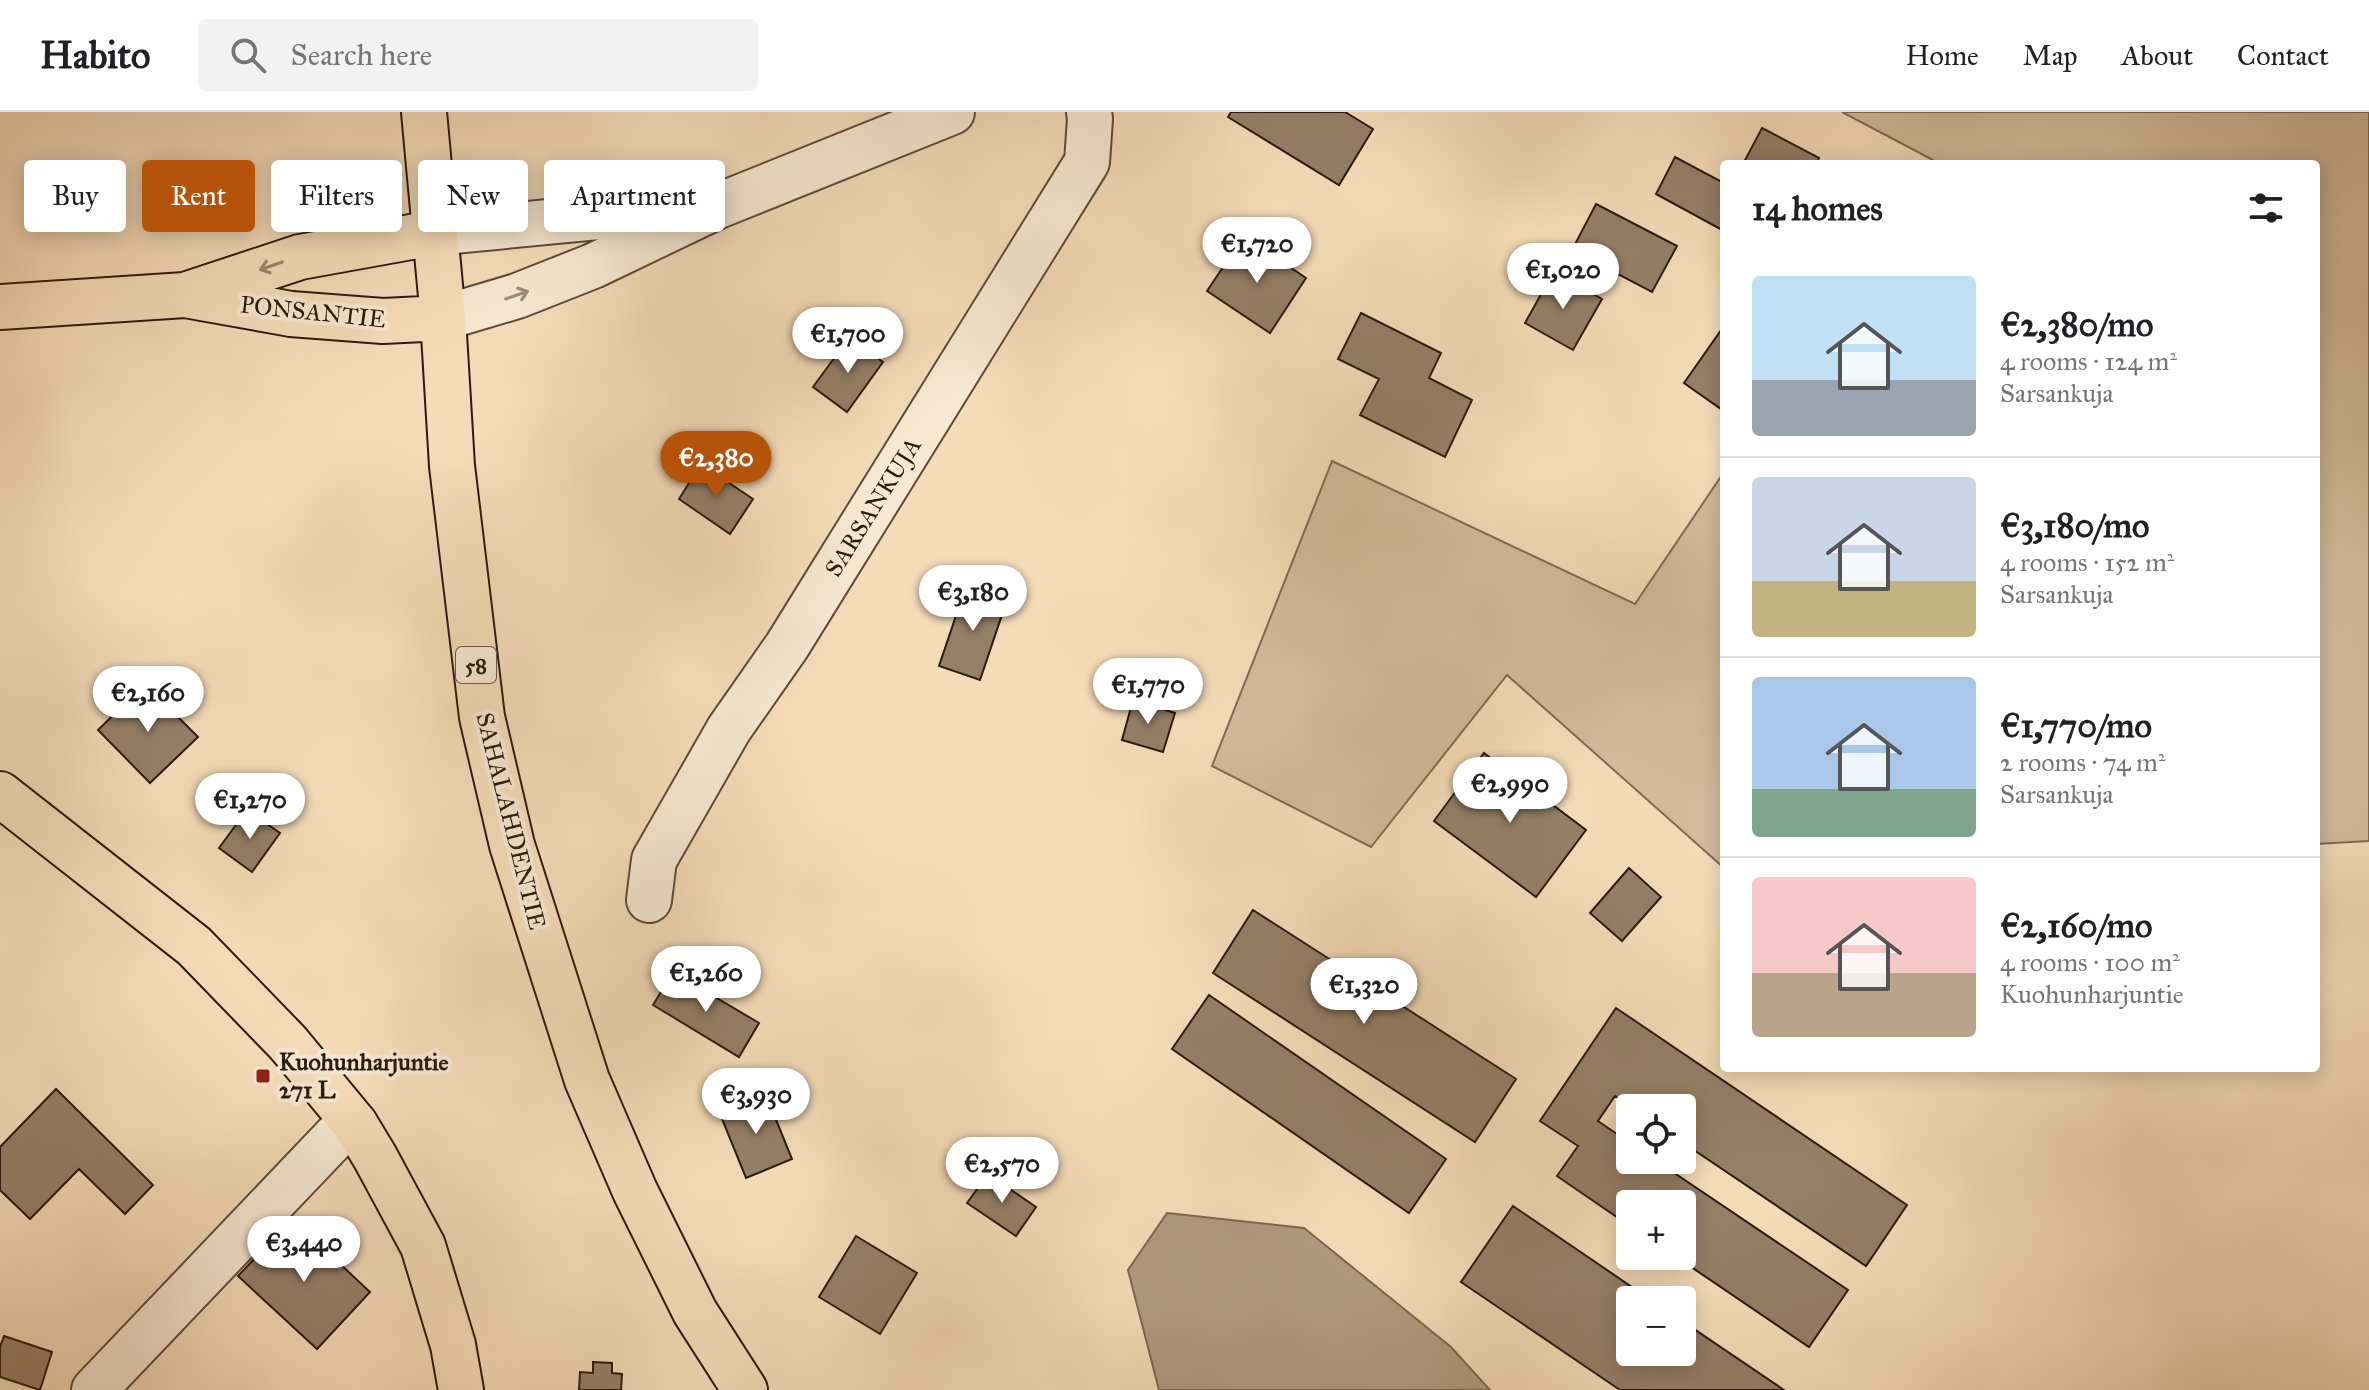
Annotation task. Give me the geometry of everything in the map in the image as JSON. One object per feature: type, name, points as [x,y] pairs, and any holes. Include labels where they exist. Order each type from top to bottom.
[{"type":"main road","name":"SAHALAHDENTIE","points":[[424,112],[443,318],[452,466],[482,717],[512,845],[583,1067],[605,1122],[635,1191],[695,1312],[745,1390]]},
{"type":"main road","name":"PONSANTIE","points":[[185,295],[300,257],[433,233]]},
{"type":"main road","name":"PONSANTIE","points":[[0,307],[185,295],[291,314],[383,321],[443,318]]},
{"type":"main road","points":[[0,794],[194,946],[288,1043],[355,1124],[423,1246],[453,1345],[461,1390]]},
{"type":"street","points":[[725,203],[952,112]]},
{"type":"street","name":"SARSANKUJA","points":[[649,900],[654,860],[729,729],[787,646],[1087,162],[1089,112]]},
{"type":"street","points":[[433,233],[544,222]]},
{"type":"street","points":[[443,318],[517,296],[593,266],[664,232]]},
{"type":"street","points":[[94,1390],[336,1136],[355,1124]]},
{"type":"shaded area","points":[[1842,112],[2369,112],[2369,841],[2320,844],[2320,160],[1933,160]]},
{"type":"shaded area","points":[[1332,461],[1635,604],[1720,478],[1720,864],[1507,675],[1371,847],[1212,766]]},
{"type":"shaded area","points":[[1167,1213],[1304,1228],[1451,1347],[1490,1390],[1159,1390],[1128,1270]]},
{"type":"building","points":[[1231,112],[1345,112],[1373,129],[1339,185],[1228,117]]},
{"type":"building","points":[[1762,128],[1819,158],[1818,160],[1745,160]]},
{"type":"building","points":[[1675,157],[1720,181],[1720,229],[1656,194]]},
{"type":"building","points":[[1596,204],[1677,246],[1652,292],[1572,250]]},
{"type":"building","points":[[1244,236],[1306,278],[1270,333],[1207,291]]},
{"type":"building","points":[[1554,271],[1602,299],[1573,350],[1525,323]]},
{"type":"building","points":[[1361,313],[1441,353],[1429,378],[1472,400],[1445,457],[1360,415],[1379,379],[1338,359]]},
{"type":"building","points":[[1720,332],[1720,408],[1684,383]]},
{"type":"building","points":[[849,338],[883,362],[847,412],[813,387]]},
{"type":"building","points":[[701,464],[753,499],[730,534],[679,499]]},
{"type":"building","points":[[966,586],[1007,600],[980,680],[939,666]]},
{"type":"building","points":[[145,684],[198,737],[150,783],[98,730]]},
{"type":"building","points":[[1133,700],[1175,713],[1163,752],[1122,740]]},
{"type":"building","points":[[1484,753],[1586,830],[1536,897],[1434,821]]},
{"type":"building","points":[[247,810],[280,833],[252,872],[219,848]]},
{"type":"building","points":[[1629,868],[1661,897],[1622,941],[1590,913]]},
{"type":"building","points":[[1253,910],[1516,1079],[1475,1142],[1213,973]]},
{"type":"building","points":[[673,972],[759,1023],[739,1057],[653,1005]]},
{"type":"building","points":[[1209,995],[1446,1159],[1409,1213],[1172,1049]]},
{"type":"building","points":[[1616,1008],[1907,1205],[1866,1266],[1696,1151],[1696,1094],[1616,1094],[1598,1121],[1616,1133],[1616,1174],[1676,1174],[1848,1290],[1809,1347],[1696,1270],[1696,1190],[1616,1190],[1616,1216],[1557,1176],[1578,1146],[1540,1121]]},
{"type":"building","points":[[56,1089],[153,1185],[125,1214],[79,1169],[30,1219],[0,1190],[0,1147]]},
{"type":"building","points":[[766,1095],[792,1159],[746,1178],[720,1114]]},
{"type":"building","points":[[988,1174],[1036,1207],[1016,1236],[967,1203]]},
{"type":"building","points":[[1513,1206],[1630,1286],[1616,1286],[1616,1366],[1696,1366],[1696,1330],[1784,1390],[1620,1390],[1461,1282]]},
{"type":"building","points":[[292,1219],[370,1292],[317,1349],[238,1276]]},
{"type":"building","points":[[856,1236],[917,1273],[880,1334],[819,1297]]},
{"type":"building","points":[[4,1336],[52,1352],[40,1390],[0,1377],[0,1347]]},
{"type":"building","points":[[593,1362],[612,1363],[612,1373],[622,1374],[621,1390],[579,1390],[580,1372],[593,1373]]},
{"type":"place","name":"Kuohunharjuntie 271 L","points":[[263,1076]]}]
